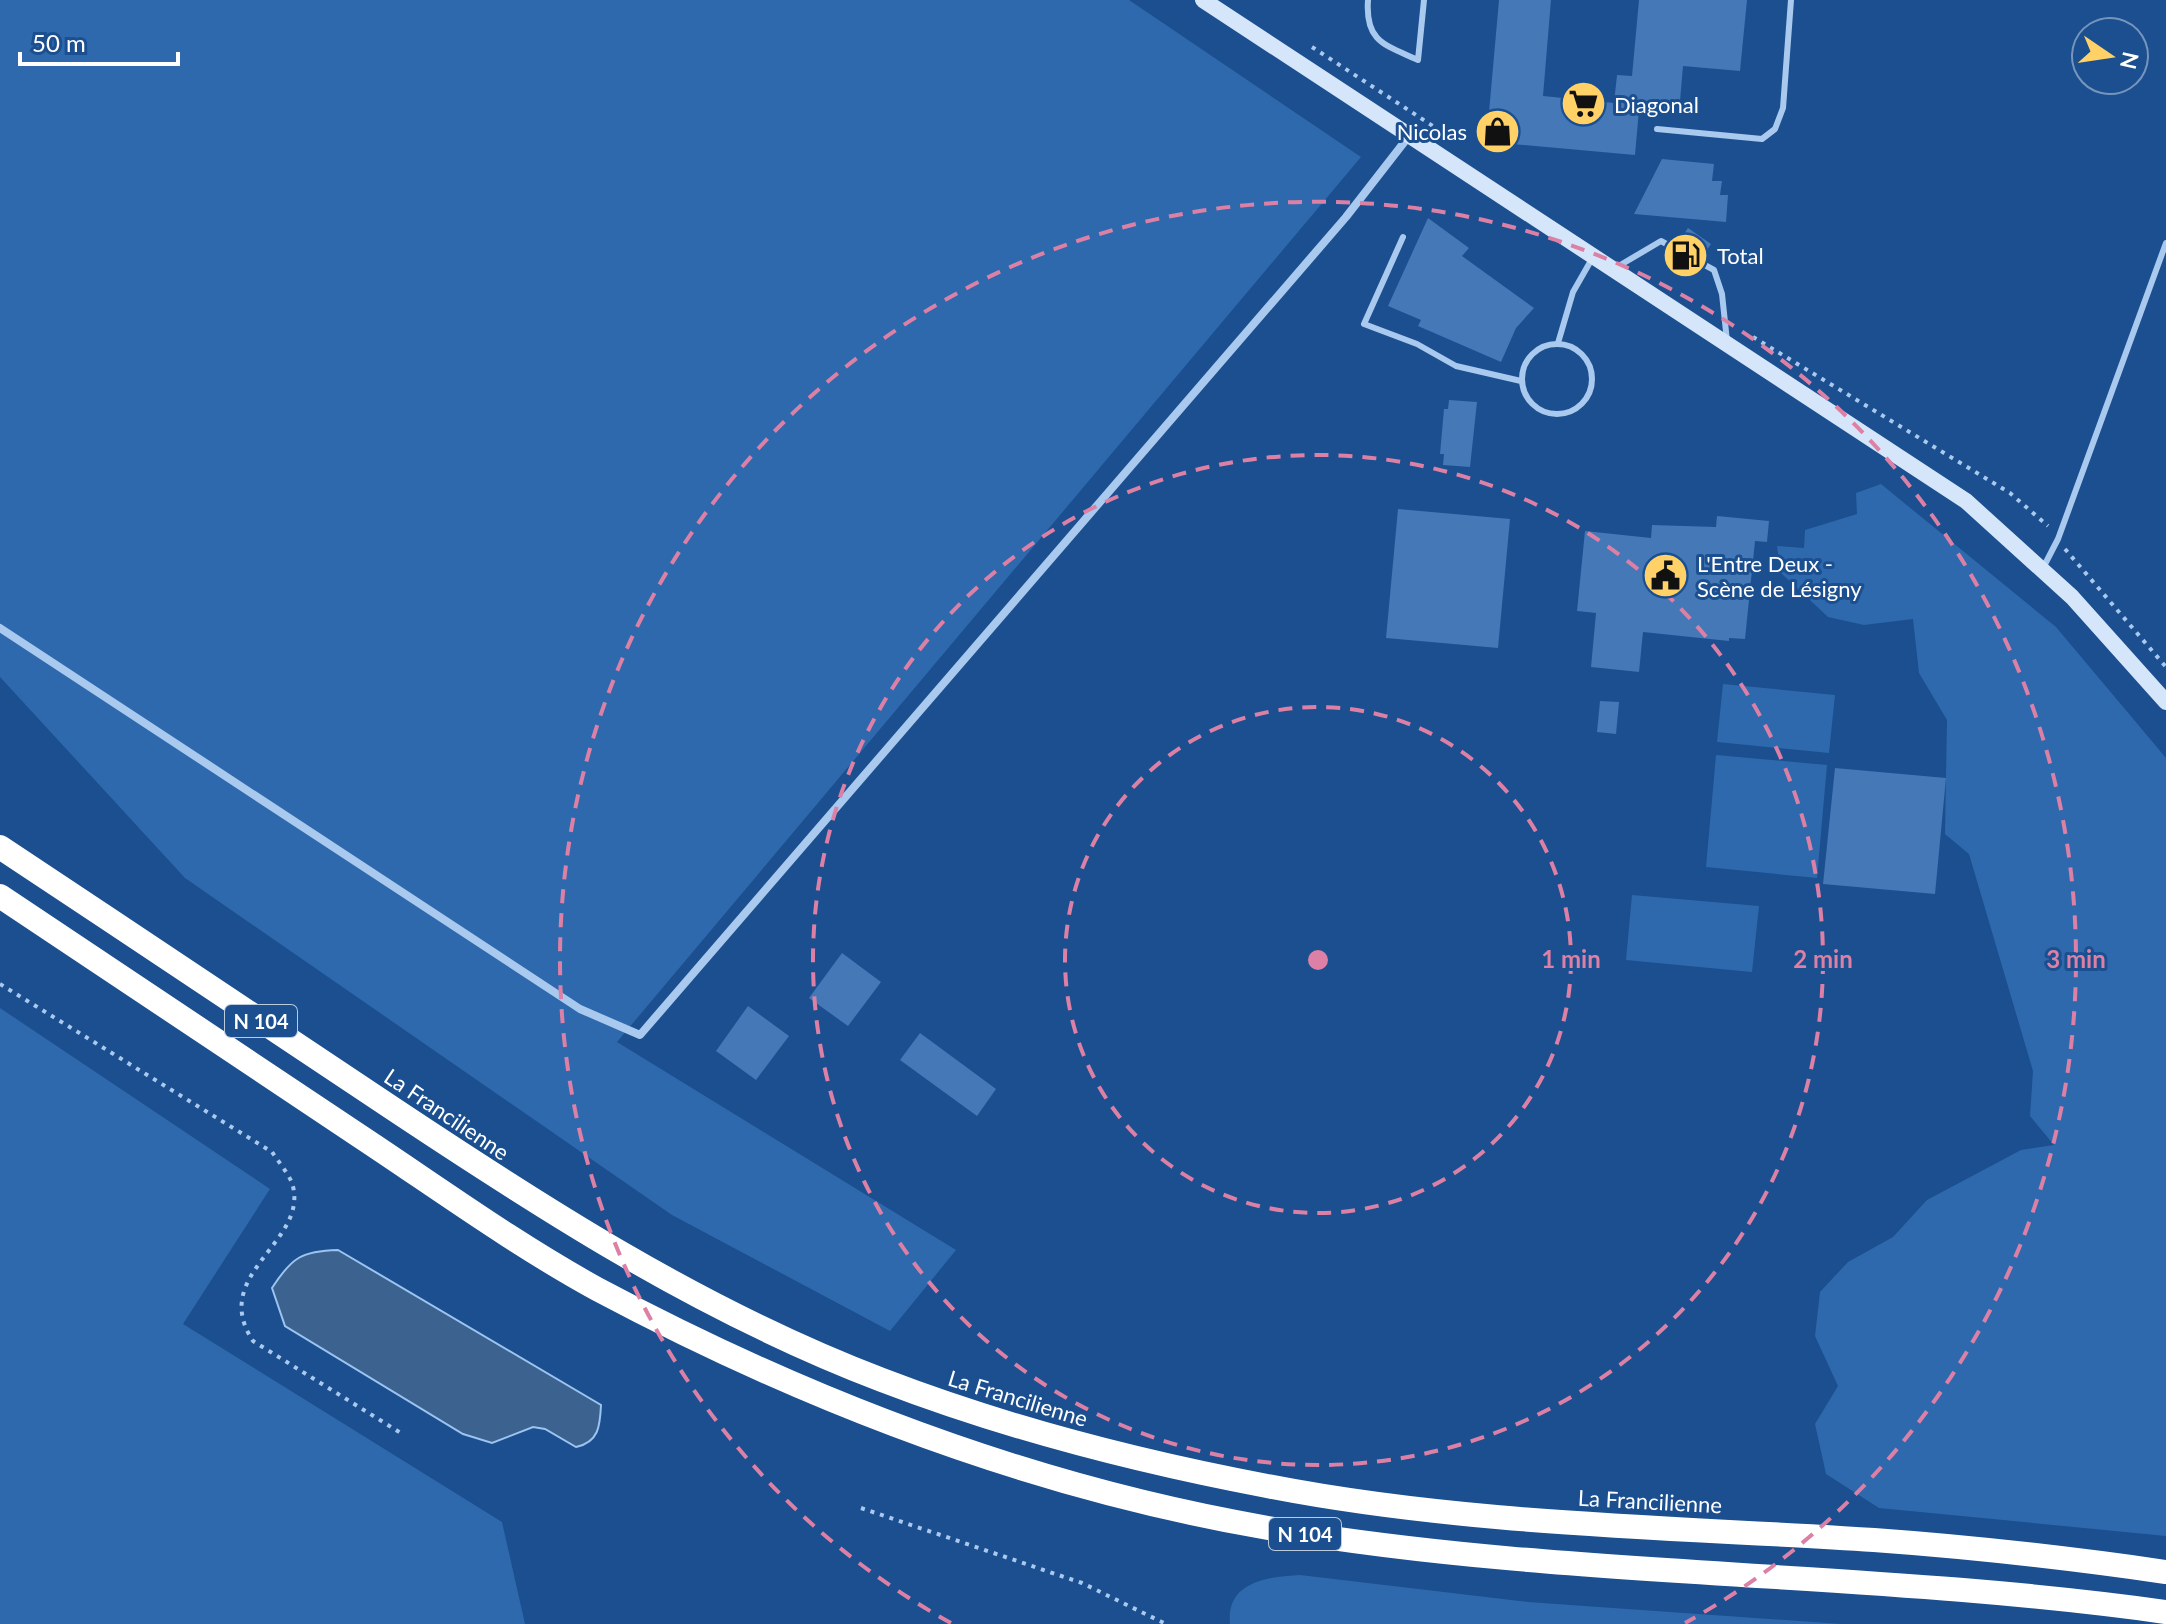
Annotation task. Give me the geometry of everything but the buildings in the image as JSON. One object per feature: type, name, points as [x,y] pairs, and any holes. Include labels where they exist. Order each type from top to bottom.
[{"type":"highway","name":"La Francilienne","points":[[0,847],[612,1251],[763,1328],[878,1379],[996,1421],[1146,1461],[1273,1488],[1370,1502],[1571,1522],[1939,1546],[2062,1557],[2166,1572]]},
{"type":"highway","name":"N 104","points":[[0,896],[501,1231],[592,1286],[746,1365],[861,1414],[982,1458],[1136,1501],[1331,1538],[1568,1562],[2044,1596],[2166,1612]]},
{"type":"street","points":[[1203,0],[1966,501],[2072,597],[2166,702]]},
{"type":"street","points":[[0,628],[580,1009],[640,1035],[1346,217],[1409,136]]},
{"type":"lane","points":[[1368,0],[1367,20],[1378,42],[1418,60],[1424,0]]},
{"type":"lane","points":[[1657,129],[1762,139],[1775,129],[1783,108],[1791,0]]},
{"type":"lane","points":[[1403,237],[1364,324],[1417,344],[1456,366],[1521,381]]},
{"type":"lane","points":[[1613,270],[1661,241],[1714,270],[1722,294],[1727,345]]},
{"type":"lane","points":[[2042,569],[2058,539],[2166,243]]},
{"type":"lane","points":[[1558,343],[1573,292],[1593,257]]},
{"type":"lane","points":[[1558,343],[1580,352],[1588,361],[1592,384],[1582,405],[1561,414],[1539,410],[1524,392],[1521,381],[1528,358],[1546,345],[1558,343]]},
{"type":"path","points":[[0,984],[272,1152],[292,1182],[293,1214],[248,1279],[240,1312],[243,1327],[253,1341],[404,1435]]},
{"type":"path","points":[[861,1508],[1067,1578],[1166,1624]]},
{"type":"shaded area","points":[[0,0],[1129,0],[1361,157],[617,1042],[956,1250],[890,1331],[672,1215],[185,878],[0,677]]},
{"type":"shaded area","points":[[1881,484],[2056,627],[2166,758],[2166,1536],[1879,1508],[1826,1474],[1815,1424],[1838,1386],[1815,1336],[1820,1292],[1848,1262],[1893,1237],[1927,1200],[2021,1150],[2054,1145],[2030,1116],[2033,1071],[1969,854],[1945,834],[1947,720],[1919,673],[1913,619],[1864,625],[1828,617],[1781,573],[1777,546],[1804,548],[1805,530],[1857,514],[1856,493]]},
{"type":"shaded area","points":[[1723,684],[1835,695],[1829,753],[1717,742]]},
{"type":"shaded area","points":[[1716,755],[1827,765],[1817,878],[1706,867]]},
{"type":"shaded area","points":[[1632,895],[1759,906],[1752,972],[1626,960]]},
{"type":"shaded area","points":[[0,1008],[270,1189],[183,1324],[502,1522],[525,1624],[0,1624]]},
{"type":"shaded area","points":[[338,1250],[601,1405],[599,1426],[594,1437],[576,1447],[545,1429],[533,1427],[492,1443],[463,1434],[285,1326],[272,1288],[299,1258],[315,1252]]},
{"type":"shaded area","points":[[1300,1575],[1528,1602],[1842,1624],[1230,1624],[1234,1599],[1251,1584]]},
{"type":"place","name":"Diagonal","points":[[1583,104]]},
{"type":"place","name":"Nicolas","points":[[1498,131]]},
{"type":"place","name":"Total","points":[[1686,255]]},
{"type":"place","name":"L'Entre Deux - Scène de Lésigny","points":[[1666,576]]}]
